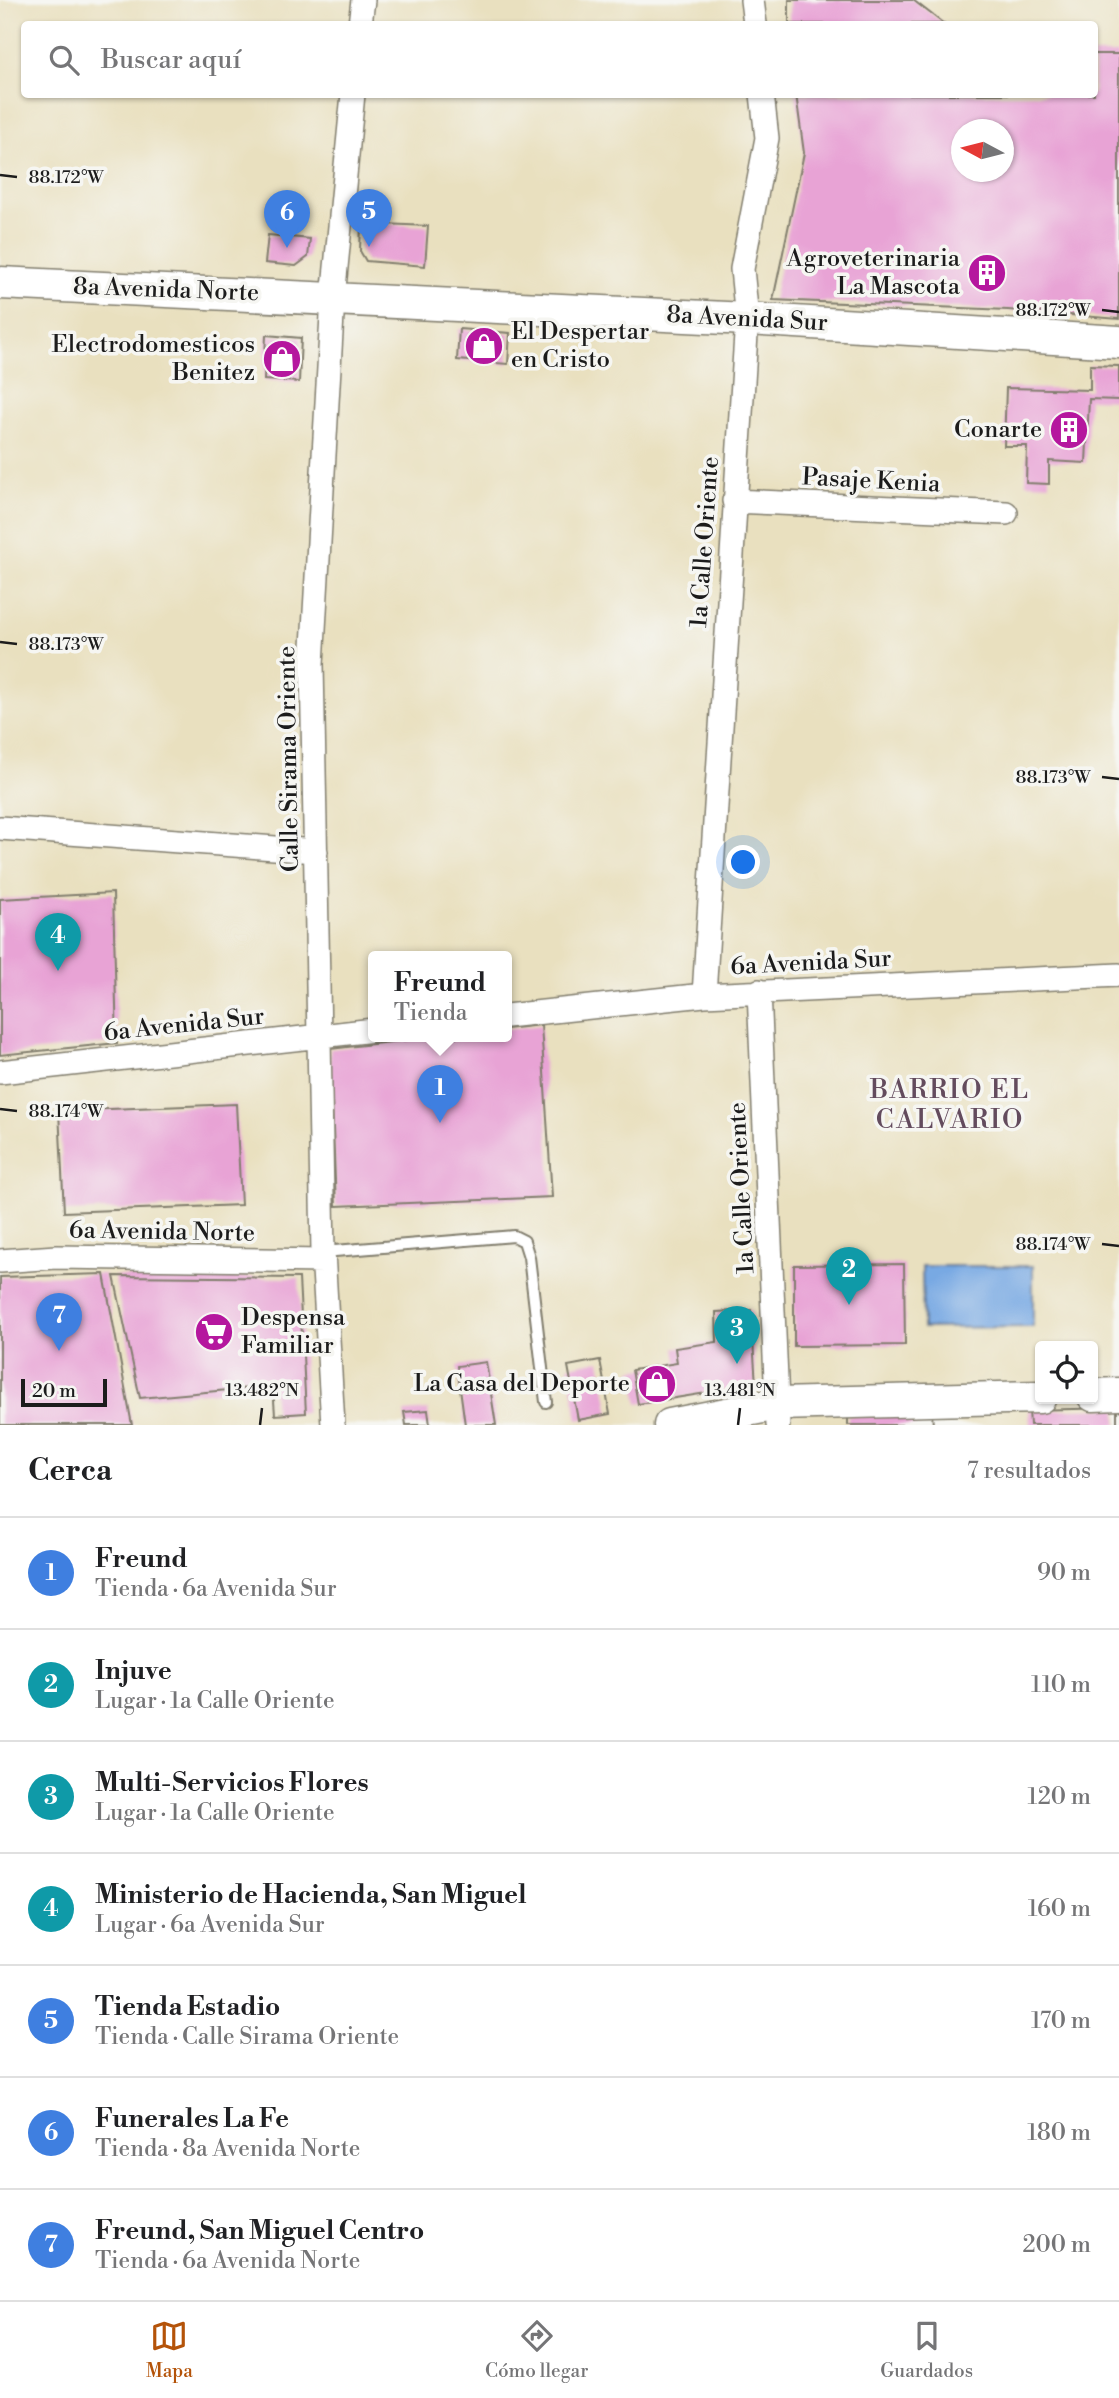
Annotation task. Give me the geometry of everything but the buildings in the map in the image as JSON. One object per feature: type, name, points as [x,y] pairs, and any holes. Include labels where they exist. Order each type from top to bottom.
[{"type":"street","points":[[360,21],[363,0]]},
{"type":"street","points":[[752,0],[755,21]]},
{"type":"street","name":"Calle Sirama Oriente","points":[[333,1425],[323,1257],[312,664],[333,298],[353,98]]},
{"type":"street","name":"1a Calle Oriente","points":[[704,995],[747,319],[742,268],[767,138],[762,98]]},
{"type":"street","name":"8a Avenida Norte","points":[[0,283],[333,298]]},
{"type":"street","name":"8a Avenida Sur","points":[[333,298],[747,319],[1119,342]]},
{"type":"street","name":"Pasaje Kenia","points":[[734,501],[1006,513]]},
{"type":"street","points":[[0,828],[317,851]]},
{"type":"street","name":"6a Avenida Sur","points":[[512,1015],[759,991],[1119,975]]},
{"type":"street","name":"1a Calle Oriente","points":[[759,991],[778,1415]]},
{"type":"street","name":"6a Avenida Sur","points":[[0,1072],[368,1031]]},
{"type":"street","name":"6a Avenida Norte","points":[[0,1261],[56,1257],[323,1257]]},
{"type":"street","points":[[1098,1395],[1119,1394]]},
{"type":"street","points":[[670,1425],[1035,1397]]},
{"type":"lane","points":[[323,1257],[514,1236],[524,1241],[529,1257],[546,1402]]},
{"type":"water","points":[[922,1266],[1033,1266],[1033,1327],[923,1328]]},
{"type":"place","name":"Tienda Estadio","points":[[369,247]]},
{"type":"place","name":"Funerales La Fe","points":[[287,248]]},
{"type":"place","name":"Agroveterinaria La Mascota","points":[[987,273]]},
{"type":"place","name":"El Despertar en Cristo","points":[[484,346]]},
{"type":"place","name":"Electrodomesticos Benitez","points":[[282,359]]},
{"type":"place","name":"Conarte","points":[[1069,430]]},
{"type":"place","name":"Ministerio de Hacienda, San Miguel","points":[[58,971]]},
{"type":"place","name":"Freund","points":[[440,1123]]},
{"type":"place","name":"Injuve","points":[[849,1305]]},
{"type":"place","name":"Despensa Familiar","points":[[214,1332]]},
{"type":"place","name":"Freund, San Miguel Centro","points":[[59,1351]]},
{"type":"place","name":"Multi-Servicios Flores","points":[[737,1364]]},
{"type":"place","name":"La Casa del Deporte","points":[[657,1384]]},
{"type":"district","name":"BARRIO EL CALVARIO","points":[[950,1105]]}]
